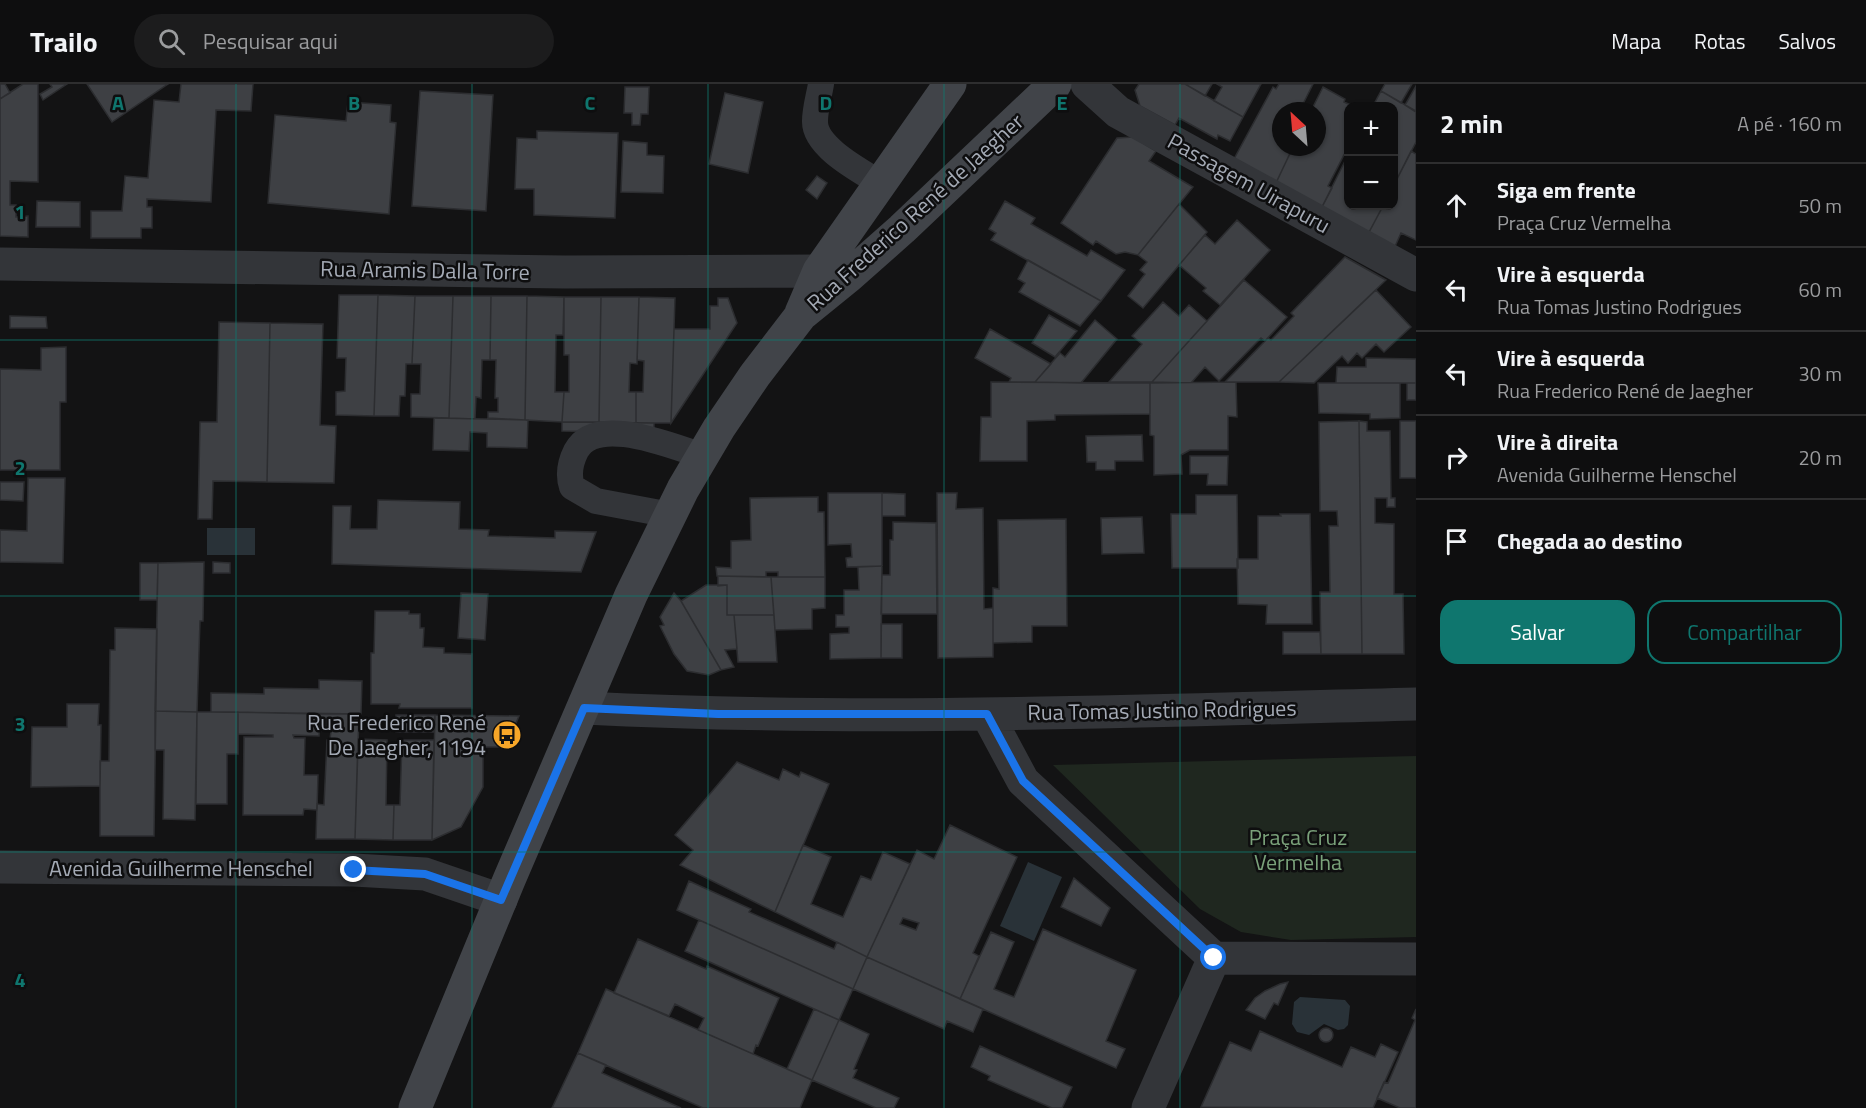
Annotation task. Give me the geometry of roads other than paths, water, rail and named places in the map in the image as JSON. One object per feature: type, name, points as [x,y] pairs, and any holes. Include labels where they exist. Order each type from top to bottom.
[{"type":"main road","name":"Rua Frederico René de Jaegher","points":[[415,1108],[631,595],[670,515],[703,456],[755,375],[834,273],[880,183],[950,84]]},
{"type":"main road","name":"Rua Frederico René de Jaegher","points":[[834,273],[910,221],[1055,84]]},
{"type":"street","name":"Passagem Uirapuru","points":[[1086,84],[1118,112],[1416,275]]},
{"type":"street","name":"Rua Aramis Dalla Torre","points":[[0,264],[834,273]]},
{"type":"street","name":"Rua Tomas Justino Rodrigues","points":[[584,708],[718,714],[987,714],[1416,704]]},
{"type":"street","points":[[987,714],[1023,781],[1214,958],[1416,959]]},
{"type":"street","name":"Avenida Guilherme Henschel","points":[[0,867],[366,870],[425,874],[501,900]]},
{"type":"street","points":[[1148,1108],[1214,958]]},
{"type":"lane","points":[[821,84],[814,123],[820,135],[835,156],[880,183]]},
{"type":"lane","points":[[670,515],[596,501],[572,487],[568,477],[573,456],[580,444],[596,435],[635,435],[703,456]]},
{"type":"place","name":"Rua Frederico René De Jaegher, 1194","points":[[507,735]]},
{"type":"park label","name":"Praça Cruz Vermelha","points":[[1298,850]]}]
